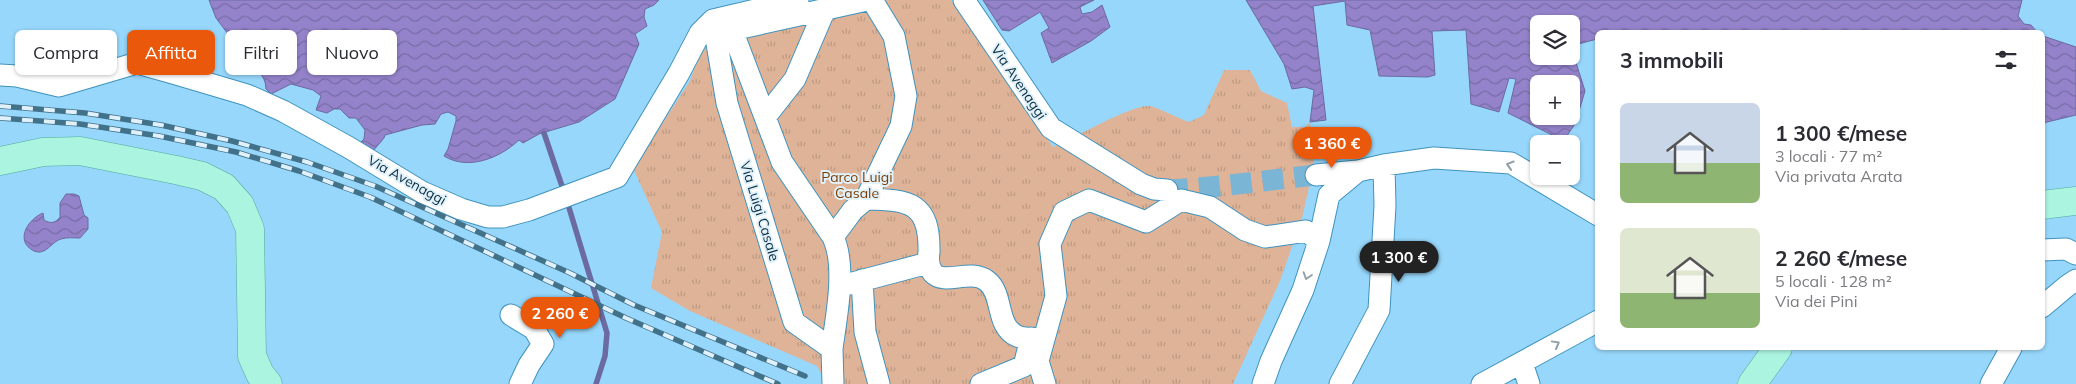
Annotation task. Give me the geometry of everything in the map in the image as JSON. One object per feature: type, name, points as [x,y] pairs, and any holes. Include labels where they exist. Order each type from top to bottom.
[{"type":"main road","points":[[0,161],[43,152],[80,151],[202,176],[224,187],[240,205],[250,229],[252,356],[260,374],[268,384]]},
{"type":"main road","points":[[2045,205],[2076,201]]},
{"type":"main road","points":[[1752,384],[1777,350]]},
{"type":"street","points":[[712,20],[798,0]]},
{"type":"street","points":[[833,384],[832,349],[839,286],[839,249],[834,237],[782,162],[732,30],[867,0]]},
{"type":"street","points":[[834,237],[853,210],[866,199],[901,126],[906,96],[894,36],[872,0]]},
{"type":"street","name":"Via Avenaggi","points":[[964,0],[1050,128],[1141,184],[1154,189],[1167,190]]},
{"type":"street","points":[[766,116],[795,79],[826,9]]},
{"type":"street","name":"Via Avenaggi","points":[[0,75],[18,76],[59,86],[137,63],[256,99],[283,111],[348,147],[422,192],[461,209],[488,217],[503,217],[529,210],[617,177],[679,73],[700,33],[712,20]]},
{"type":"street","name":"Via Luigi Casale","points":[[712,20],[727,103],[794,322],[832,349]]},
{"type":"street","points":[[1316,175],[1358,171],[1384,165],[1434,158],[1510,163],[1595,213]]},
{"type":"street","points":[[1340,384],[1379,310],[1386,206],[1384,165]]},
{"type":"street","points":[[1263,384],[1303,290],[1319,241],[1329,195],[1358,171]]},
{"type":"street","points":[[866,199],[894,200],[916,207],[926,222],[929,238],[928,264],[932,273],[939,278],[945,279],[973,275],[985,280],[993,287],[1000,311],[1011,332],[1018,337],[1037,338]]},
{"type":"street","points":[[981,384],[1024,366],[1056,296],[1050,244],[1064,212],[1089,200],[1146,222],[1181,200],[1210,207],[1245,230],[1265,236],[1306,231],[1319,241]]},
{"type":"street","points":[[2045,250],[2066,249],[2076,254]]},
{"type":"street","points":[[839,286],[928,264]]},
{"type":"street","points":[[862,280],[865,332],[879,384]]},
{"type":"street","points":[[2045,304],[2076,280]]},
{"type":"street","points":[[511,315],[534,329],[543,344],[529,365],[520,384]]},
{"type":"street","points":[[1482,384],[1595,323]]},
{"type":"street","points":[[1037,338],[1038,361],[1045,384]]},
{"type":"street","points":[[1991,384],[2010,350]]},
{"type":"street","points":[[1522,363],[1529,384]]},
{"type":"green space","name":"Parco Luigi Casale","points":[[848,0],[951,0],[1053,147],[1116,116],[1140,107],[1153,107],[1189,122],[1204,115],[1224,70],[1250,70],[1261,91],[1287,103],[1292,127],[1305,127],[1310,122],[1314,165],[1302,218],[1280,281],[1233,384],[827,384],[817,366],[690,311],[651,288],[662,232],[633,168],[690,81],[706,36]]},
{"type":"water","points":[[209,0],[659,0],[654,5],[645,9],[644,17],[647,26],[635,34],[639,44],[615,99],[579,122],[539,134],[523,143],[519,140],[493,157],[473,162],[453,160],[444,156],[448,149],[456,121],[456,116],[448,112],[441,114],[435,124],[422,125],[385,135],[373,151],[360,143],[364,139],[365,130],[356,118],[349,118],[340,109],[334,109],[327,113],[316,110],[321,96],[313,90],[291,84],[271,94],[266,89],[266,84],[261,75],[297,75],[297,30],[225,30],[216,18]]},
{"type":"water","points":[[983,0],[1094,0],[1080,7],[1082,14],[1092,12],[1102,5],[1110,27],[1091,41],[1052,63],[1041,33],[1049,28],[1040,12],[1009,31],[1002,30]]},
{"type":"water","points":[[1246,0],[2022,0],[2018,16],[2024,24],[2031,25],[2035,30],[1595,30],[1595,40],[1580,44],[1580,15],[1530,15],[1530,65],[1577,65],[1580,75],[1530,75],[1530,124],[1508,113],[1516,79],[1509,78],[1499,112],[1471,104],[1466,30],[1432,31],[1435,75],[1428,77],[1379,76],[1370,30],[1347,25],[1345,1],[1313,6],[1326,120],[1310,122],[1314,90],[1305,87],[1292,89],[1284,64]]},
{"type":"water","points":[[2045,37],[2076,47],[2076,115],[2045,123]]},
{"type":"water","points":[[1580,75],[1585,91],[1580,108]]},
{"type":"water","points":[[1532,125],[1574,125],[1567,135],[1552,135]]},
{"type":"water","points":[[66,194],[79,196],[84,215],[88,218],[88,229],[80,238],[61,239],[42,252],[34,251],[25,242],[25,230],[32,220],[43,213],[44,220],[48,222],[57,221],[60,217],[60,203]]},
{"type":"waterway","points":[[544,133],[564,192]]},
{"type":"waterway","points":[[567,201],[607,333],[605,356],[596,384]]},
{"type":"tunnel","points":[[1167,190],[1223,186],[1316,175]]},
{"type":"railway","points":[[0,106],[85,113],[161,125],[232,141],[307,162],[375,186],[570,273],[634,305],[805,376]]},
{"type":"railway","points":[[0,118],[80,124],[159,136],[236,152],[299,171],[370,197],[626,318],[778,384]]}]
